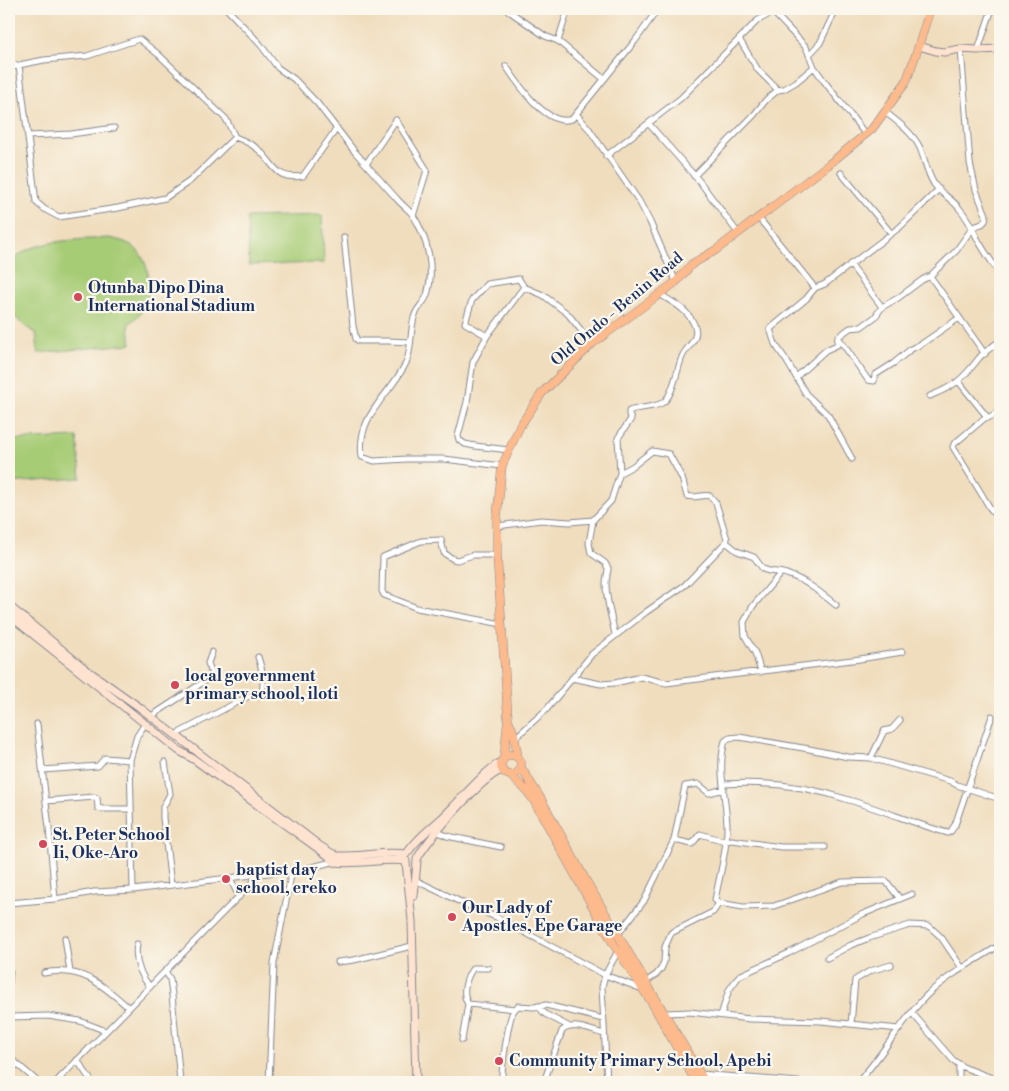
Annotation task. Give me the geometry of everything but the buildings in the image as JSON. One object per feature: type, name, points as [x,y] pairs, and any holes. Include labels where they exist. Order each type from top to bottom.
[{"type":"main road","name":"Old Ondo - Benin Road","points":[[705,1082],[666,1013],[642,985],[618,951],[533,799],[526,790],[502,770],[508,718],[496,555],[502,466],[514,438],[535,401],[592,344],[676,282],[692,264],[716,250],[866,135],[906,82],[930,9]]},
{"type":"main road","name":"Old Ondo - Benin Road","points":[[508,718],[515,738],[521,768],[541,799],[618,934],[642,985],[696,1082]]},
{"type":"main road","points":[[503,760],[509,755],[518,758]]},
{"type":"main road","points":[[511,776],[518,774],[521,768]]},
{"type":"street","points":[[227,9],[260,44],[278,68],[294,79],[337,128],[355,152],[413,216],[426,243],[431,273],[426,298],[413,319],[406,361],[395,380],[378,402],[363,429],[362,456],[374,461],[407,459],[444,460],[502,466]]},
{"type":"street","points":[[506,9],[545,36],[558,41],[604,79]]},
{"type":"street","points":[[558,41],[568,9]]},
{"type":"street","points":[[506,66],[528,97],[546,112],[565,122],[572,120],[636,41],[658,9]]},
{"type":"street","points":[[809,55],[820,43],[836,9]]},
{"type":"street","points":[[978,50],[992,9]]},
{"type":"street","points":[[606,156],[681,98],[757,21],[774,10],[802,42],[814,67],[866,135]]},
{"type":"street","points":[[9,67],[53,59],[87,56],[139,39],[158,54],[226,119],[235,137],[259,150],[278,172],[290,178],[302,176],[337,128]]},
{"type":"street","points":[[739,39],[758,70],[778,90]]},
{"type":"street","points":[[919,46],[936,51],[1000,49]]},
{"type":"street","points":[[796,377],[826,350],[837,345],[838,337],[850,328],[861,327],[875,317],[882,307],[930,276],[956,251],[973,228],[982,224],[986,215],[976,190],[970,163],[961,49]]},
{"type":"street","points":[[19,65],[36,202],[44,210],[59,216],[118,208],[166,198],[190,181],[235,137]]},
{"type":"street","points":[[694,176],[754,115],[766,100],[778,90],[784,89],[796,82],[814,67]]},
{"type":"street","points":[[885,112],[914,139],[922,153],[927,171],[939,189],[960,208],[1000,274]]},
{"type":"street","points":[[577,115],[589,129],[639,201],[676,282]]},
{"type":"street","points":[[366,164],[396,120],[427,170],[413,216]]},
{"type":"street","points":[[649,124],[694,176],[738,233]]},
{"type":"street","points":[[28,136],[71,134],[114,128]]},
{"type":"street","points":[[841,173],[891,233]]},
{"type":"street","points":[[852,459],[828,415],[806,394],[775,344],[770,328],[806,299],[815,288],[825,284],[909,220],[939,189]]},
{"type":"street","points":[[758,217],[815,288]]},
{"type":"street","points":[[344,237],[356,339],[359,342],[388,340],[410,342]]},
{"type":"street","points":[[850,264],[882,307]]},
{"type":"street","points":[[930,276],[985,354]]},
{"type":"street","points":[[486,336],[465,323],[472,300],[487,284],[519,279],[524,287],[543,295],[568,314],[592,344]]},
{"type":"street","points":[[508,450],[465,444],[458,440],[458,436],[465,411],[473,362],[486,336],[524,287]]},
{"type":"street","points":[[615,635],[606,583],[608,568],[589,549],[593,520],[611,501],[620,473],[618,438],[631,419],[629,411],[665,401],[685,350],[696,335],[695,327],[681,307],[659,294]]},
{"type":"street","points":[[838,337],[868,380],[874,381],[875,375],[902,358],[911,348],[923,343],[959,318]]},
{"type":"street","points":[[930,396],[959,382],[1000,340]]},
{"type":"street","points":[[959,382],[986,417],[989,419],[1000,411]]},
{"type":"street","points":[[986,417],[952,447],[990,508],[1000,520]]},
{"type":"street","points":[[515,738],[547,709],[592,654],[646,612],[685,585],[728,539],[716,503],[706,495],[694,498],[687,496],[682,478],[669,454],[652,451],[633,466],[620,473]]},
{"type":"street","points":[[498,526],[541,520],[570,522],[593,520]]},
{"type":"street","points":[[496,555],[473,555],[457,560],[444,553],[441,540],[421,541],[383,557],[382,590],[384,595],[416,608],[502,624]]},
{"type":"street","points":[[726,542],[737,551],[754,557],[762,569],[780,574],[788,574],[817,590],[836,605]]},
{"type":"street","points":[[761,672],[755,653],[745,636],[744,622],[753,606],[780,574]]},
{"type":"street","points":[[9,606],[84,668],[113,687],[333,858]]},
{"type":"street","points":[[9,615],[178,750],[195,760],[333,858],[348,864],[407,857],[415,854],[417,860]]},
{"type":"street","points":[[150,717],[212,676],[208,662],[212,652]]},
{"type":"street","points":[[572,678],[601,684],[641,677],[666,683],[902,652]]},
{"type":"street","points":[[175,735],[249,696],[260,696],[263,692],[262,668],[258,657]]},
{"type":"street","points":[[618,934],[644,900],[674,840],[684,786],[698,784],[709,793],[724,786],[746,782],[825,793],[849,799],[948,834],[954,825],[992,716]]},
{"type":"street","points":[[871,758],[884,731],[892,730],[900,720]]},
{"type":"street","points":[[37,724],[55,899]]},
{"type":"street","points":[[133,890],[130,760],[137,736],[144,724]]},
{"type":"street","points":[[900,899],[886,881],[864,881],[842,882],[774,906],[743,907],[719,903],[715,900],[727,827],[721,755],[725,741],[729,738],[739,737],[848,758],[871,758],[950,781],[1000,799]]},
{"type":"street","points":[[43,770],[98,766],[106,758],[130,760]]},
{"type":"street","points":[[412,921],[407,857],[416,842],[457,803],[479,778],[503,760]]},
{"type":"street","points":[[165,762],[170,794],[162,808],[162,818],[171,885]]},
{"type":"street","points":[[416,1082],[412,921],[417,860],[426,843],[436,831],[487,778],[502,770]]},
{"type":"street","points":[[46,801],[94,797],[97,798],[98,808],[102,810],[131,808]]},
{"type":"street","points":[[436,831],[447,836],[501,847]]},
{"type":"street","points":[[674,840],[692,844],[700,834],[725,841],[732,840],[781,848],[825,847]]},
{"type":"street","points":[[407,857],[412,864],[417,860]]},
{"type":"street","points":[[9,903],[55,899],[94,892],[133,890],[308,868],[333,858]]},
{"type":"street","points":[[269,1082],[274,963],[292,870]]},
{"type":"street","points":[[56,1082],[262,874]]},
{"type":"street","points":[[230,878],[239,897]]},
{"type":"street","points":[[415,880],[471,907],[496,916],[605,975],[642,985],[661,969],[664,962],[665,947],[671,933],[713,912],[719,903]]},
{"type":"street","points":[[721,1015],[729,990],[739,976],[789,953],[863,914],[912,894]]},
{"type":"street","points":[[827,958],[851,944],[910,925],[929,926],[941,937],[962,968]]},
{"type":"street","points":[[65,938],[70,972]]},
{"type":"street","points":[[138,944],[136,951],[141,976],[150,988]]},
{"type":"street","points":[[858,1082],[928,994],[962,968],[1000,945]]},
{"type":"street","points":[[338,962],[412,946]]},
{"type":"street","points":[[607,1082],[602,987],[605,975],[618,951]]},
{"type":"street","points":[[851,1024],[855,980],[870,972],[891,965]]},
{"type":"street","points":[[462,1040],[468,1004],[464,998],[465,986],[470,972],[474,968],[488,968]]},
{"type":"street","points":[[44,973],[55,971],[85,975],[105,988],[129,1008]]},
{"type":"street","points":[[165,971],[170,979],[180,1082]]},
{"type":"street","points":[[9,982],[10,972]]},
{"type":"street","points":[[468,1004],[515,1009]]},
{"type":"street","points":[[502,1082],[502,1068],[510,1020],[518,1006],[546,1005],[603,1019]]},
{"type":"street","points":[[538,1006],[545,1014],[568,1026],[604,1034]]},
{"type":"street","points":[[666,1013],[682,1012],[899,1029]]},
{"type":"street","points":[[912,1013],[946,1054],[959,1065],[1000,1081]]},
{"type":"street","points":[[9,1017],[48,1016],[80,1021],[106,1031]]},
{"type":"street","points":[[546,1076],[562,1031],[568,1026]]},
{"type":"street","points":[[9,1057],[38,1082]]},
{"type":"street","points":[[77,1060],[92,1082]]},
{"type":"street","points":[[959,1065],[959,1080],[964,1082]]},
{"type":"street","points":[[700,1074],[798,1082]]},
{"type":"green space","points":[[322,215],[324,263],[249,265],[247,217]]},
{"type":"green space","name":"Otunba Dipo Dina International Stadium","points":[[109,238],[134,247],[141,255],[147,269],[149,292],[142,311],[129,324],[131,344],[38,353],[36,333],[16,318],[9,301],[8,279],[11,264],[18,255],[41,245],[70,240]]},
{"type":"green space","points":[[77,437],[81,478],[9,483],[9,440]]},
{"type":"place","name":"Otunba Dipo Dina International Stadium","points":[[78,297]]},
{"type":"place","name":"local government primary school, iloti","points":[[175,685]]},
{"type":"place","name":"St. Peter School Ii, Oke-Aro","points":[[43,844]]},
{"type":"place","name":"baptist day school, ereko","points":[[226,879]]},
{"type":"place","name":"Our Lady of Apostles, Epe Garage","points":[[452,917]]},
{"type":"place","name":"Community Primary School, Apebi","points":[[499,1061]]}]
